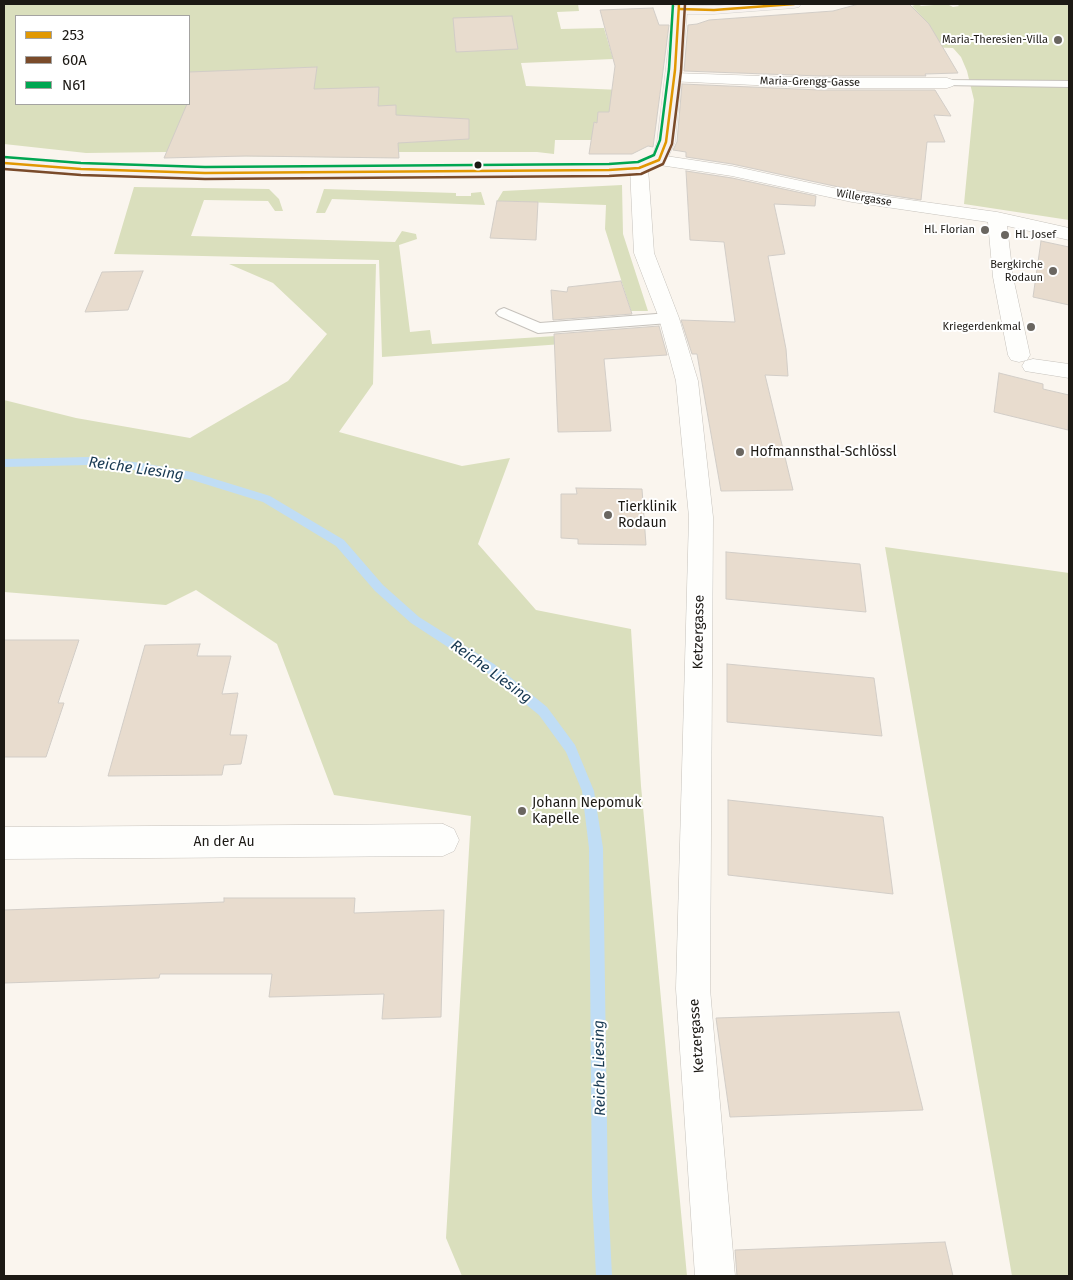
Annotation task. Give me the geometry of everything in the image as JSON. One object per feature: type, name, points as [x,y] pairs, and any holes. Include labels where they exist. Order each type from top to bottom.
[{"type":"main road","points":[[4,163],[81,169],[205,173],[599,170],[639,168],[659,160],[666,142],[680,9],[714,10],[794,4]]},
{"type":"street","name":"Maria-Grengg-Gasse","points":[[674,78],[820,83],[947,83]]},
{"type":"street","name":"Willergasse","points":[[659,160],[732,171],[852,196],[997,218],[1069,234]]},
{"type":"street","name":"Ketzergasse","points":[[639,168],[644,254],[669,318],[687,381],[701,517],[693,989],[715,1276]]},
{"type":"street","points":[[997,218],[1003,277],[1026,361],[1069,371]]},
{"type":"street","name":"An der Au","points":[[4,843],[443,840]]},
{"type":"lane","points":[[947,83],[1069,84]]},
{"type":"lane","points":[[504,314],[538,328],[669,318]]},
{"type":"green space","points":[[4,4],[578,4],[579,11],[557,12],[561,29],[604,28],[613,59],[521,63],[526,86],[621,90],[618,104],[597,123],[593,131],[594,140],[555,140],[554,154],[537,152],[399,152],[398,158],[222,156],[166,152],[86,153],[4,144]]},
{"type":"green space","points":[[918,4],[921,6],[947,4],[953,7],[959,6],[957,4],[1069,4],[1069,220],[964,204],[974,100],[967,71],[961,57],[953,48],[925,47],[910,23],[926,21],[912,6]]},
{"type":"green space","points":[[622,185],[623,234],[648,311],[631,311],[605,229],[606,205],[497,201],[503,191]]},
{"type":"green space","points":[[134,187],[269,189],[279,199],[283,211],[275,211],[268,201],[204,200],[191,236],[395,242],[402,231],[416,234],[417,239],[399,245],[410,332],[430,330],[432,344],[602,333],[604,341],[382,357],[379,260],[114,254]]},
{"type":"green space","points":[[324,189],[456,193],[456,196],[471,196],[471,193],[481,192],[485,205],[332,199],[325,213],[316,213]]},
{"type":"green space","points":[[229,264],[376,264],[373,384],[339,432],[462,466],[510,458],[478,544],[536,610],[631,629],[641,786],[687,1276],[462,1276],[446,1238],[471,816],[334,795],[277,644],[196,590],[166,605],[4,592],[4,400],[76,418],[190,438],[288,381],[327,334],[273,283]]},
{"type":"green space","points":[[885,547],[1069,573],[1069,1276],[1012,1276]]},
{"type":"building","points":[[859,4],[909,4],[929,24],[958,73],[925,74],[926,76],[820,76],[684,71],[688,25],[709,20],[833,11]]},
{"type":"building","points":[[653,8],[659,25],[669,25],[653,147],[648,146],[632,154],[589,154],[594,122],[597,123],[598,112],[609,112],[615,66],[600,10]]},
{"type":"building","points":[[512,16],[518,49],[456,52],[453,18]]},
{"type":"building","points":[[317,67],[314,89],[379,87],[378,106],[396,105],[396,115],[469,119],[469,139],[398,143],[399,158],[246,156],[164,158],[187,105],[190,105],[190,72]]},
{"type":"building","points":[[682,84],[820,90],[935,90],[951,116],[934,115],[945,142],[927,142],[921,200],[848,189],[732,164],[686,157],[686,152],[673,150],[677,142]]},
{"type":"building","points":[[686,171],[732,178],[816,196],[815,206],[774,204],[785,254],[768,256],[786,349],[788,376],[765,375],[793,490],[721,491],[697,354],[692,354],[681,320],[735,322],[724,242],[690,240]]},
{"type":"building","points":[[497,201],[538,202],[536,240],[490,238]]},
{"type":"building","name":"Bergkirche Rodaun","points":[[1041,241],[1069,247],[1069,305],[1033,297]]},
{"type":"building","points":[[143,271],[128,310],[85,312],[102,272]]},
{"type":"building","points":[[621,281],[632,314],[553,320],[551,290],[567,292],[568,287]]},
{"type":"building","points":[[659,326],[667,355],[604,359],[611,431],[558,432],[554,334]]},
{"type":"building","points":[[999,373],[1043,384],[1043,389],[1069,395],[1068,430],[994,412]]},
{"type":"building","name":"Tierklinik Rodaun","points":[[576,488],[642,489],[646,545],[578,544],[578,539],[561,538],[561,494],[577,494]]},
{"type":"building","points":[[726,552],[860,564],[866,612],[726,599]]},
{"type":"building","points":[[4,640],[79,640],[58,703],[64,703],[46,757],[4,757]]},
{"type":"building","points":[[200,644],[197,656],[231,656],[222,694],[238,693],[230,735],[247,735],[241,764],[224,765],[222,775],[108,776],[145,645]]},
{"type":"building","points":[[727,664],[874,678],[882,736],[727,722]]},
{"type":"building","points":[[728,800],[883,817],[893,894],[728,875]]},
{"type":"building","points":[[224,898],[355,898],[354,913],[444,910],[441,1017],[382,1019],[384,994],[269,997],[272,974],[160,974],[159,978],[4,983],[4,910],[224,902]]},
{"type":"building","points":[[899,1012],[923,1110],[730,1117],[716,1018]]},
{"type":"building","points":[[945,1242],[953,1276],[737,1276],[735,1250]]},
{"type":"waterway","name":"Reiche Liesing","points":[[4,463],[88,461],[142,467],[192,476],[266,499],[340,543],[379,588],[415,620],[490,668],[543,711],[571,749],[588,791],[596,848],[600,1195],[604,1276]]},
{"type":"transit line","name":"N61","points":[[4,157],[81,163],[205,167],[609,164],[638,162],[654,155],[660,140],[669,69],[673,4]]},
{"type":"transit line","name":"253","points":[[4,163],[81,169],[205,173],[609,170],[639,168],[659,160],[666,142],[675,70],[679,4]]},
{"type":"transit line","name":"60A","points":[[4,169],[81,175],[205,179],[609,176],[641,174],[663,164],[672,144],[681,71],[685,4]]},
{"type":"transit line","name":"253","points":[[680,9],[714,10],[794,4]]},
{"type":"place","name":"Maria-Theresien-Villa","points":[[1058,40]]},
{"type":"place","name":"Hl. Florian","points":[[985,230]]},
{"type":"place","name":"Hl. Josef","points":[[1005,235]]},
{"type":"place","name":"Bergkirche Rodaun","points":[[1053,271]]},
{"type":"place","name":"Kriegerdenkmal","points":[[1031,327]]},
{"type":"place","name":"Hofmannsthal-Schlössl","points":[[740,452]]},
{"type":"place","name":"Tierklinik Rodaun","points":[[608,515]]},
{"type":"place","name":"Johann Nepomuk Kapelle","points":[[522,811]]}]
